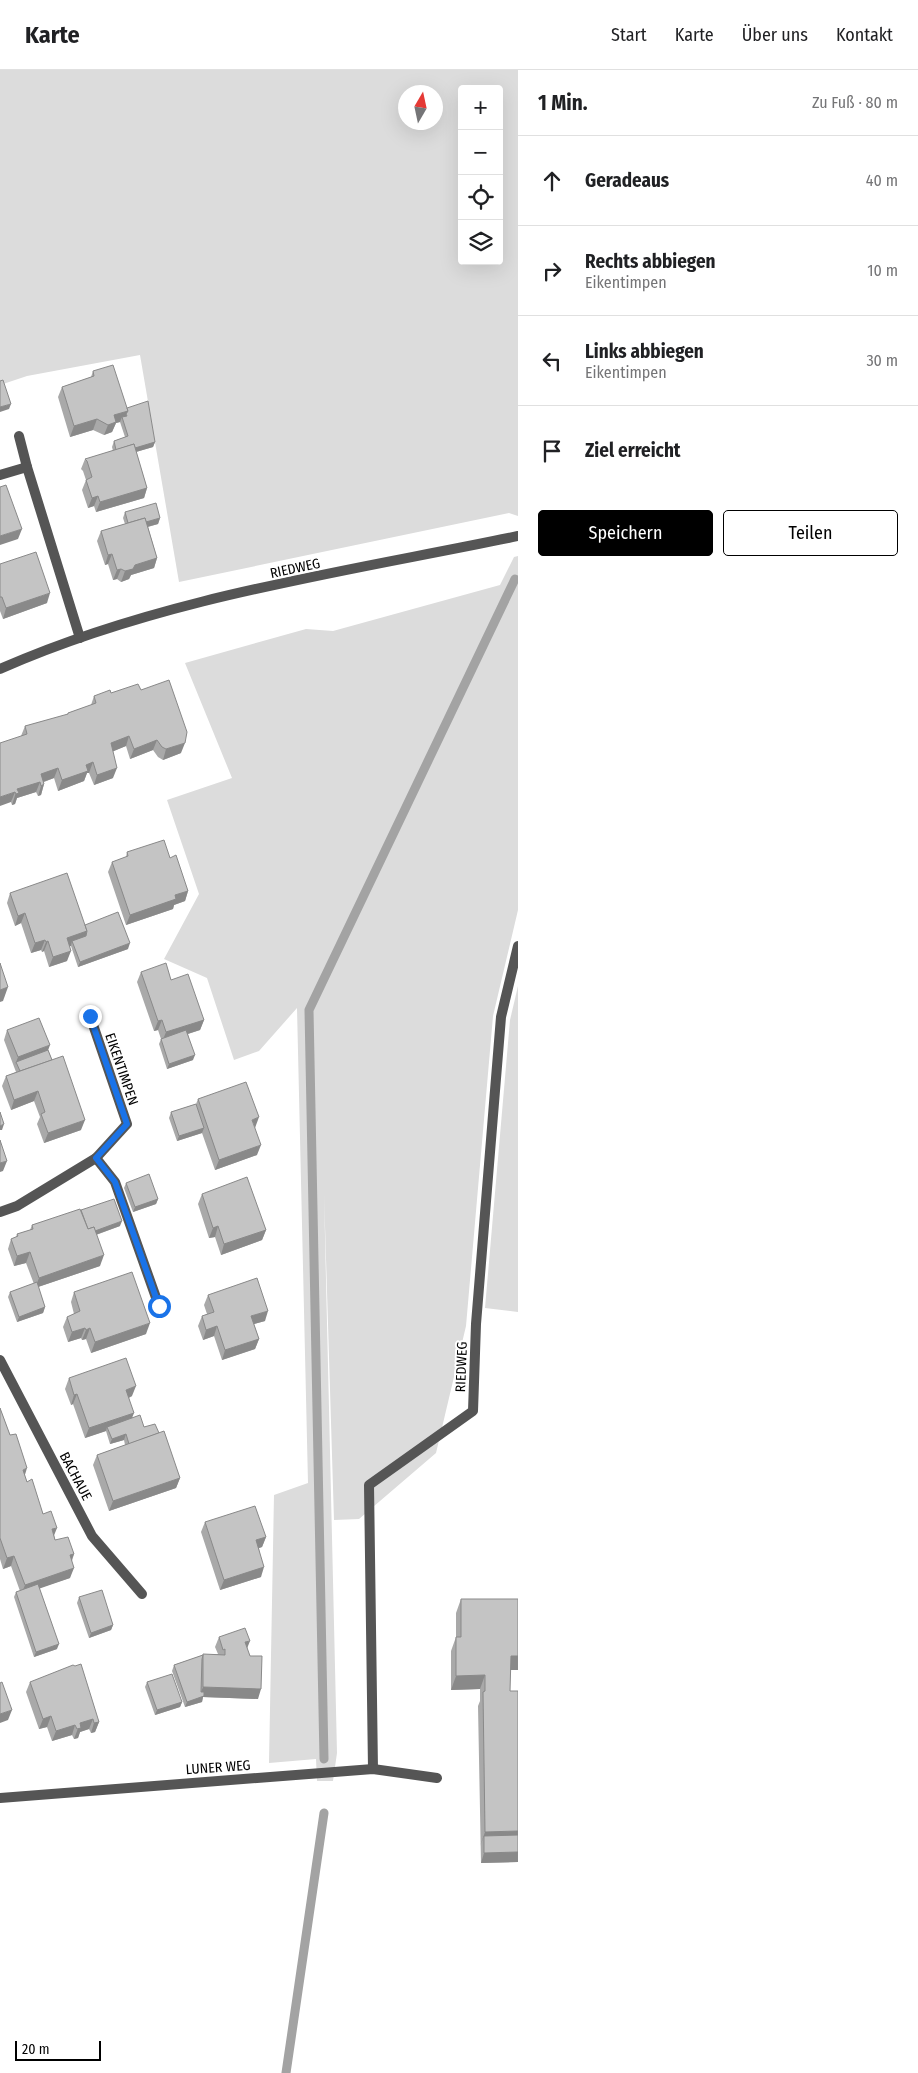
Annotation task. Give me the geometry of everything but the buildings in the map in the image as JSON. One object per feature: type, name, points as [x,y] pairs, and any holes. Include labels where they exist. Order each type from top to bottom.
[{"type":"street","points":[[20,436],[27,467],[80,638]]},
{"type":"street","points":[[0,475],[27,467]]},
{"type":"street","name":"RIEDWEG","points":[[0,669],[80,638],[210,600],[518,536]]},
{"type":"street","name":"RIEDWEG","points":[[372,1769],[369,1485],[473,1411],[476,1324],[501,1018],[518,946]]},
{"type":"street","name":"EIKENTIMPEN","points":[[0,1212],[17,1206],[96,1158],[127,1124],[90,1016]]},
{"type":"street","points":[[96,1158],[115,1182],[159,1306]]},
{"type":"street","name":"BACHAUE","points":[[0,1360],[92,1536],[142,1594]]},
{"type":"street","name":"LUNER WEG","points":[[0,1798],[372,1769],[437,1778]]},
{"type":"shaded area","points":[[0,70],[518,70],[518,516],[509,513],[179,582],[140,355],[27,376],[0,385]]},
{"type":"shaded area","points":[[518,556],[518,910],[493,1016],[466,1326],[436,1453],[359,1519],[334,1520],[324,1193],[337,1753],[333,1781],[317,1781],[316,1759],[269,1763],[274,1495],[308,1483],[297,1008],[259,1051],[234,1060],[207,978],[164,959],[199,894],[167,800],[232,778],[185,663],[306,629],[333,631],[500,585],[514,557]]},
{"type":"shaded area","points":[[518,986],[518,1312],[485,1308],[510,1020]]},
{"type":"waterway","points":[[324,1759],[309,1010],[515,579]]},
{"type":"waterway","points":[[286,2073],[324,1813]]},
{"type":"route","points":[[90,1016],[127,1124],[96,1158],[115,1182],[159,1306]]}]
